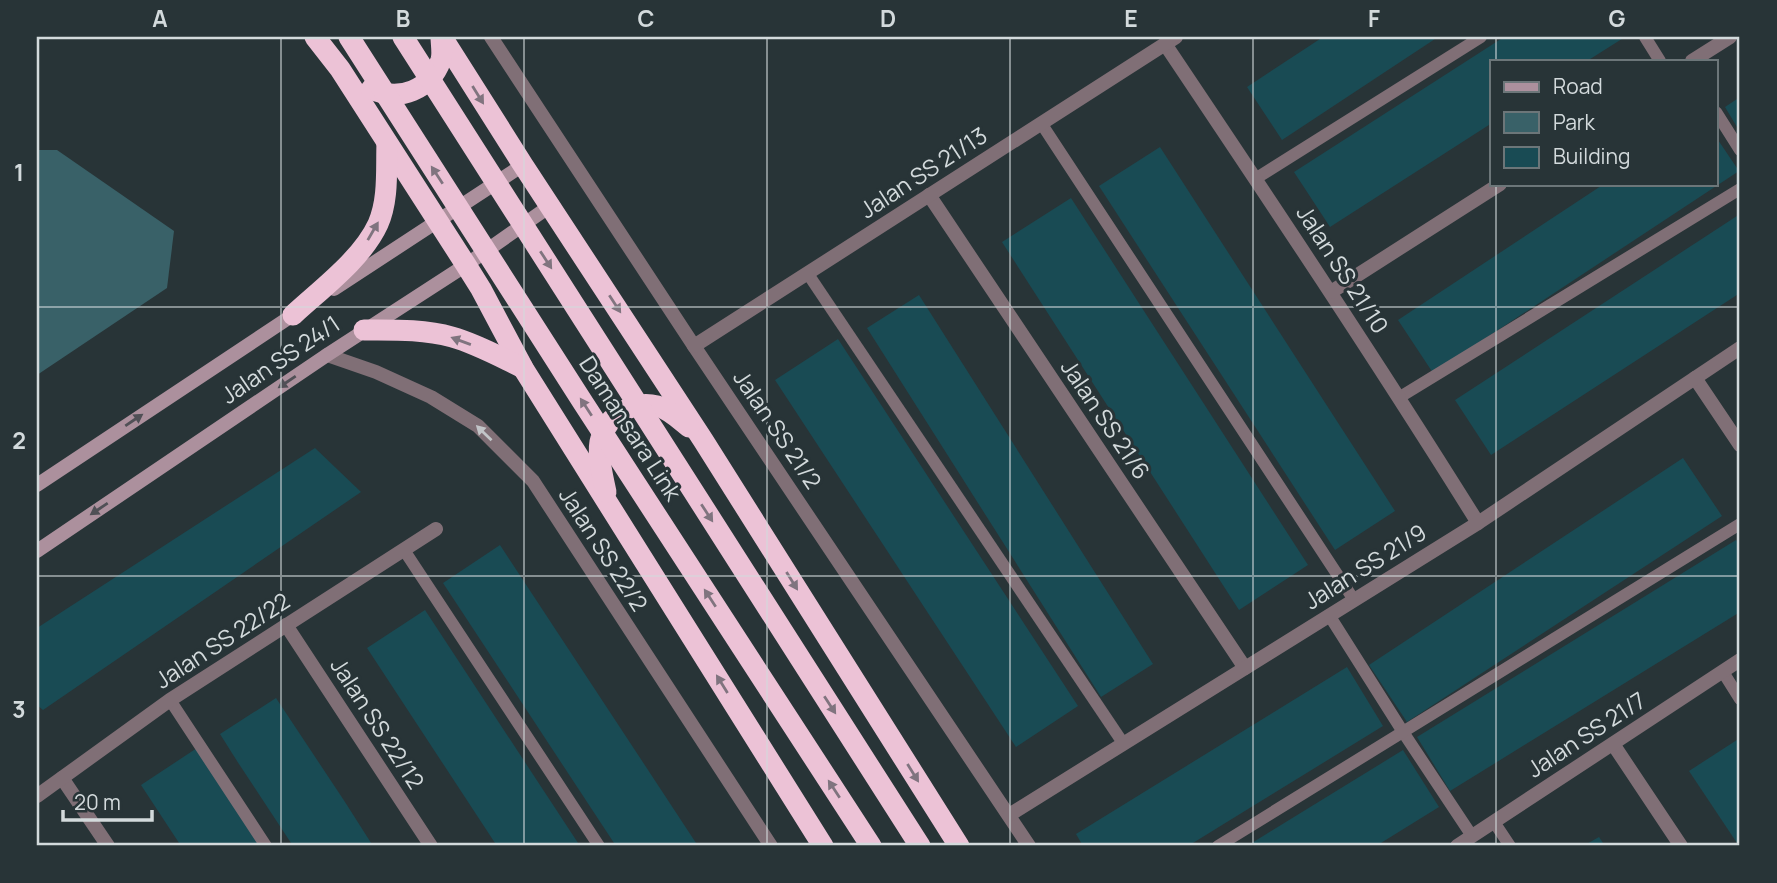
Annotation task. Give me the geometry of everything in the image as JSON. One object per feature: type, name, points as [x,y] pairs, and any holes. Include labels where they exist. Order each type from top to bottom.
[{"type":"highway","points":[[315,37],[340,69],[466,265],[523,368],[823,846]]},
{"type":"highway","name":"Damansara Link","points":[[349,37],[871,846]]},
{"type":"highway","name":"Damansara Link","points":[[403,37],[920,846]]},
{"type":"highway","points":[[340,69],[358,83],[378,93],[398,95],[418,90],[433,74],[442,57],[442,37]]},
{"type":"highway","points":[[442,37],[703,440],[959,846]]},
{"type":"highway","points":[[293,315],[361,252],[379,223],[386,193],[387,143]]},
{"type":"highway","points":[[364,330],[412,330],[451,337],[489,351],[523,368]]},
{"type":"highway","points":[[608,503],[600,459],[600,439],[610,421],[621,411],[642,405],[658,406],[676,415],[703,440]]},
{"type":"main road","name":"Jalan SS 24/1","points":[[37,485],[523,164]]},
{"type":"main road","name":"Jalan SS 24/1","points":[[37,551],[550,206]]},
{"type":"street","name":"Jalan SS 21/2","points":[[491,37],[1029,846]]},
{"type":"street","points":[[1694,60],[1730,37]]},
{"type":"street","name":"Jalan SS 21/13","points":[[694,346],[1171,40]]},
{"type":"street","name":"Jalan SS 21/10","points":[[1171,40],[1255,179],[1400,397],[1478,523]]},
{"type":"street","points":[[1331,292],[1497,186]]},
{"type":"street","name":"Jalan SS 21/6","points":[[929,195],[1245,668]]},
{"type":"street","name":"Jalan SS 21/9","points":[[1009,815],[1478,523],[1740,348]]},
{"type":"street","name":"Jalan SS 22/2","points":[[327,355],[376,372],[431,397],[478,426],[533,481],[771,846]]},
{"type":"street","points":[[1695,377],[1740,445]]},
{"type":"street","name":"Jalan SS 22/22","points":[[37,796],[170,700],[436,529]]},
{"type":"street","name":"Jalan SS 22/12","points":[[286,625],[431,846]]},
{"type":"street","name":"Jalan SS 21/7","points":[[1457,846],[1740,660]]},
{"type":"street","points":[[1613,744],[1681,846]]},
{"type":"street","points":[[62,778],[108,846]]},
{"type":"lane","points":[[1255,179],[1481,37]]},
{"type":"lane","points":[[1645,37],[1659,60]]},
{"type":"lane","points":[[1718,115],[1740,150]]},
{"type":"lane","points":[[1041,122],[1354,600]]},
{"type":"lane","points":[[1400,397],[1740,189]]},
{"type":"lane","points":[[808,274],[1124,743]]},
{"type":"lane","points":[[1218,846],[1740,524]]},
{"type":"lane","points":[[404,550],[599,846]]},
{"type":"lane","points":[[1329,615],[1472,836]]},
{"type":"lane","points":[[1723,672],[1740,699]]},
{"type":"lane","points":[[170,700],[266,846]]},
{"type":"lane","points":[[1494,822],[1510,846]]},
{"type":"green space","points":[[37,150],[57,150],[174,231],[167,288],[37,375]]},
{"type":"building","points":[[1323,37],[1438,37],[1282,140],[1247,87]]},
{"type":"building","points":[[1504,37],[1625,37],[1589,60],[1490,60],[1490,124],[1330,227],[1294,172]]},
{"type":"building","points":[[1740,97],[1740,132],[1725,107]]},
{"type":"building","points":[[1718,140],[1739,171],[1718,185]]},
{"type":"building","points":[[1160,147],[1395,511],[1335,550],[1099,186]]},
{"type":"building","points":[[1601,186],[1716,186],[1433,373],[1398,320]]},
{"type":"building","points":[[1071,198],[1308,565],[1239,610],[1002,242]]},
{"type":"building","points":[[1740,214],[1740,293],[1491,455],[1455,400]]},
{"type":"building","points":[[919,295],[1153,664],[1101,697],[867,328]]},
{"type":"building","points":[[838,339],[1078,706],[1016,747],[775,380]]},
{"type":"building","points":[[315,448],[361,492],[43,710],[37,705],[37,628]]},
{"type":"building","points":[[1683,458],[1722,516],[1407,722],[1369,665]]},
{"type":"building","points":[[1736,540],[1740,546],[1740,612],[1450,791],[1417,737]]},
{"type":"building","points":[[500,545],[698,846],[616,846],[443,583]]},
{"type":"building","points":[[425,610],[580,846],[497,846],[367,648]]},
{"type":"building","points":[[1347,667],[1383,726],[1188,846],[1083,846],[1076,834]]},
{"type":"building","points":[[276,698],[373,846],[293,846],[237,761],[220,734]]},
{"type":"building","points":[[1740,738],[1740,846],[1739,846],[1689,771]]},
{"type":"building","points":[[197,748],[262,846],[181,846],[141,785]]},
{"type":"building","points":[[1403,750],[1439,807],[1376,846],[1247,846]]},
{"type":"building","points":[[1599,837],[1605,846],[1583,846]]}]
